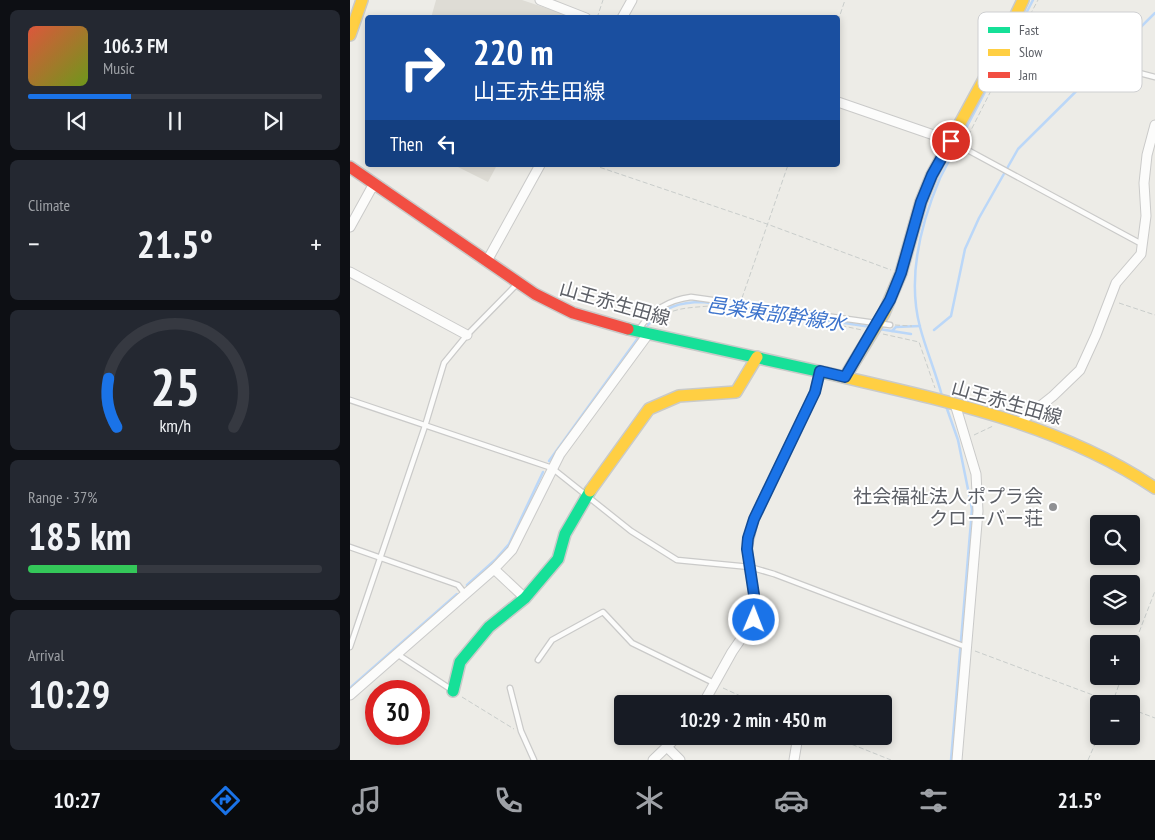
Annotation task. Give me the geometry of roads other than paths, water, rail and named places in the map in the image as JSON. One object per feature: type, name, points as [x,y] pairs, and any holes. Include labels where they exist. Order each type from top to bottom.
[{"type":"main road","points":[[350,36],[362,0]]},
{"type":"main road","points":[[1017,12],[1023,0]]},
{"type":"main road","points":[[845,377],[875,328],[901,273],[921,202],[932,175],[978,88]]},
{"type":"main road","name":"山王赤生田線","points":[[350,167],[518,283],[561,309],[644,332],[820,371],[1008,418],[1081,445],[1126,469],[1155,488]]},
{"type":"main road","points":[[455,692],[460,662],[489,627],[525,598],[558,559],[565,534],[586,496],[649,409],[679,396],[736,392],[757,357]]},
{"type":"street","points":[[540,0],[578,15]]},
{"type":"street","points":[[624,15],[632,0]]},
{"type":"street","points":[[840,103],[951,141]]},
{"type":"street","points":[[1020,422],[1053,396],[1080,370],[1116,283],[1141,254],[1144,243],[1146,216],[1144,183],[1147,155],[1155,125]]},
{"type":"street","points":[[488,261],[539,167]]},
{"type":"street","points":[[350,227],[372,189],[377,185]]},
{"type":"street","points":[[350,272],[467,335]]},
{"type":"street","points":[[350,695],[494,569],[517,541],[552,468],[644,332]]},
{"type":"street","points":[[709,695],[732,652],[754,620],[756,608],[747,549],[754,519],[815,392],[820,371]]},
{"type":"street","points":[[955,404],[976,474],[978,511],[957,760]]},
{"type":"street","points":[[494,569],[525,598]]},
{"type":"street","points":[[653,760],[670,745]]},
{"type":"street","points":[[794,760],[796,745]]},
{"type":"street","points":[[668,748],[680,760]]},
{"type":"lane","points":[[1142,74],[1155,77]]},
{"type":"lane","points":[[951,141],[1130,238],[1144,243]]},
{"type":"lane","points":[[350,647],[425,426],[444,363],[467,335],[518,283]]},
{"type":"lane","points":[[644,332],[657,309],[677,298],[691,297],[740,303],[875,328],[890,325]]},
{"type":"lane","points":[[350,400],[552,468],[631,531],[677,560],[750,567],[774,574],[966,647]]},
{"type":"lane","points":[[350,547],[458,585],[465,594]]},
{"type":"lane","points":[[538,660],[552,640],[603,612],[632,643],[716,684]]},
{"type":"lane","points":[[397,654],[455,692]]},
{"type":"lane","points":[[510,688],[521,731],[534,760]]},
{"type":"waterway","points":[[1027,12],[1033,0]]},
{"type":"waterway","points":[[1142,26],[1155,13]]},
{"type":"waterway","points":[[942,396],[922,336],[916,308],[915,289],[918,251],[927,213],[940,178],[985,92]]},
{"type":"waterway","points":[[934,330],[951,316],[965,249],[979,218],[1018,149],[1075,92]]},
{"type":"waterway","name":"邑楽東部幹線水","points":[[648,325],[660,314],[672,307],[687,303],[703,302],[871,327]]},
{"type":"waterway","points":[[892,331],[896,327],[920,326]]},
{"type":"waterway","name":"邑楽東部幹線水","points":[[879,329],[911,334]]},
{"type":"waterway","name":"邑楽東部幹線水","points":[[549,461],[638,338]]},
{"type":"waterway","points":[[946,406],[958,440],[972,509],[951,760]]},
{"type":"waterway","name":"邑楽東部幹線水","points":[[467,585],[495,560],[509,544],[543,472]]},
{"type":"waterway","name":"邑楽東部幹線水","points":[[350,688],[457,594]]},
{"type":"place","name":"社会福祉法人ポプラ会 クローバー荘","points":[[1053,507]]}]
